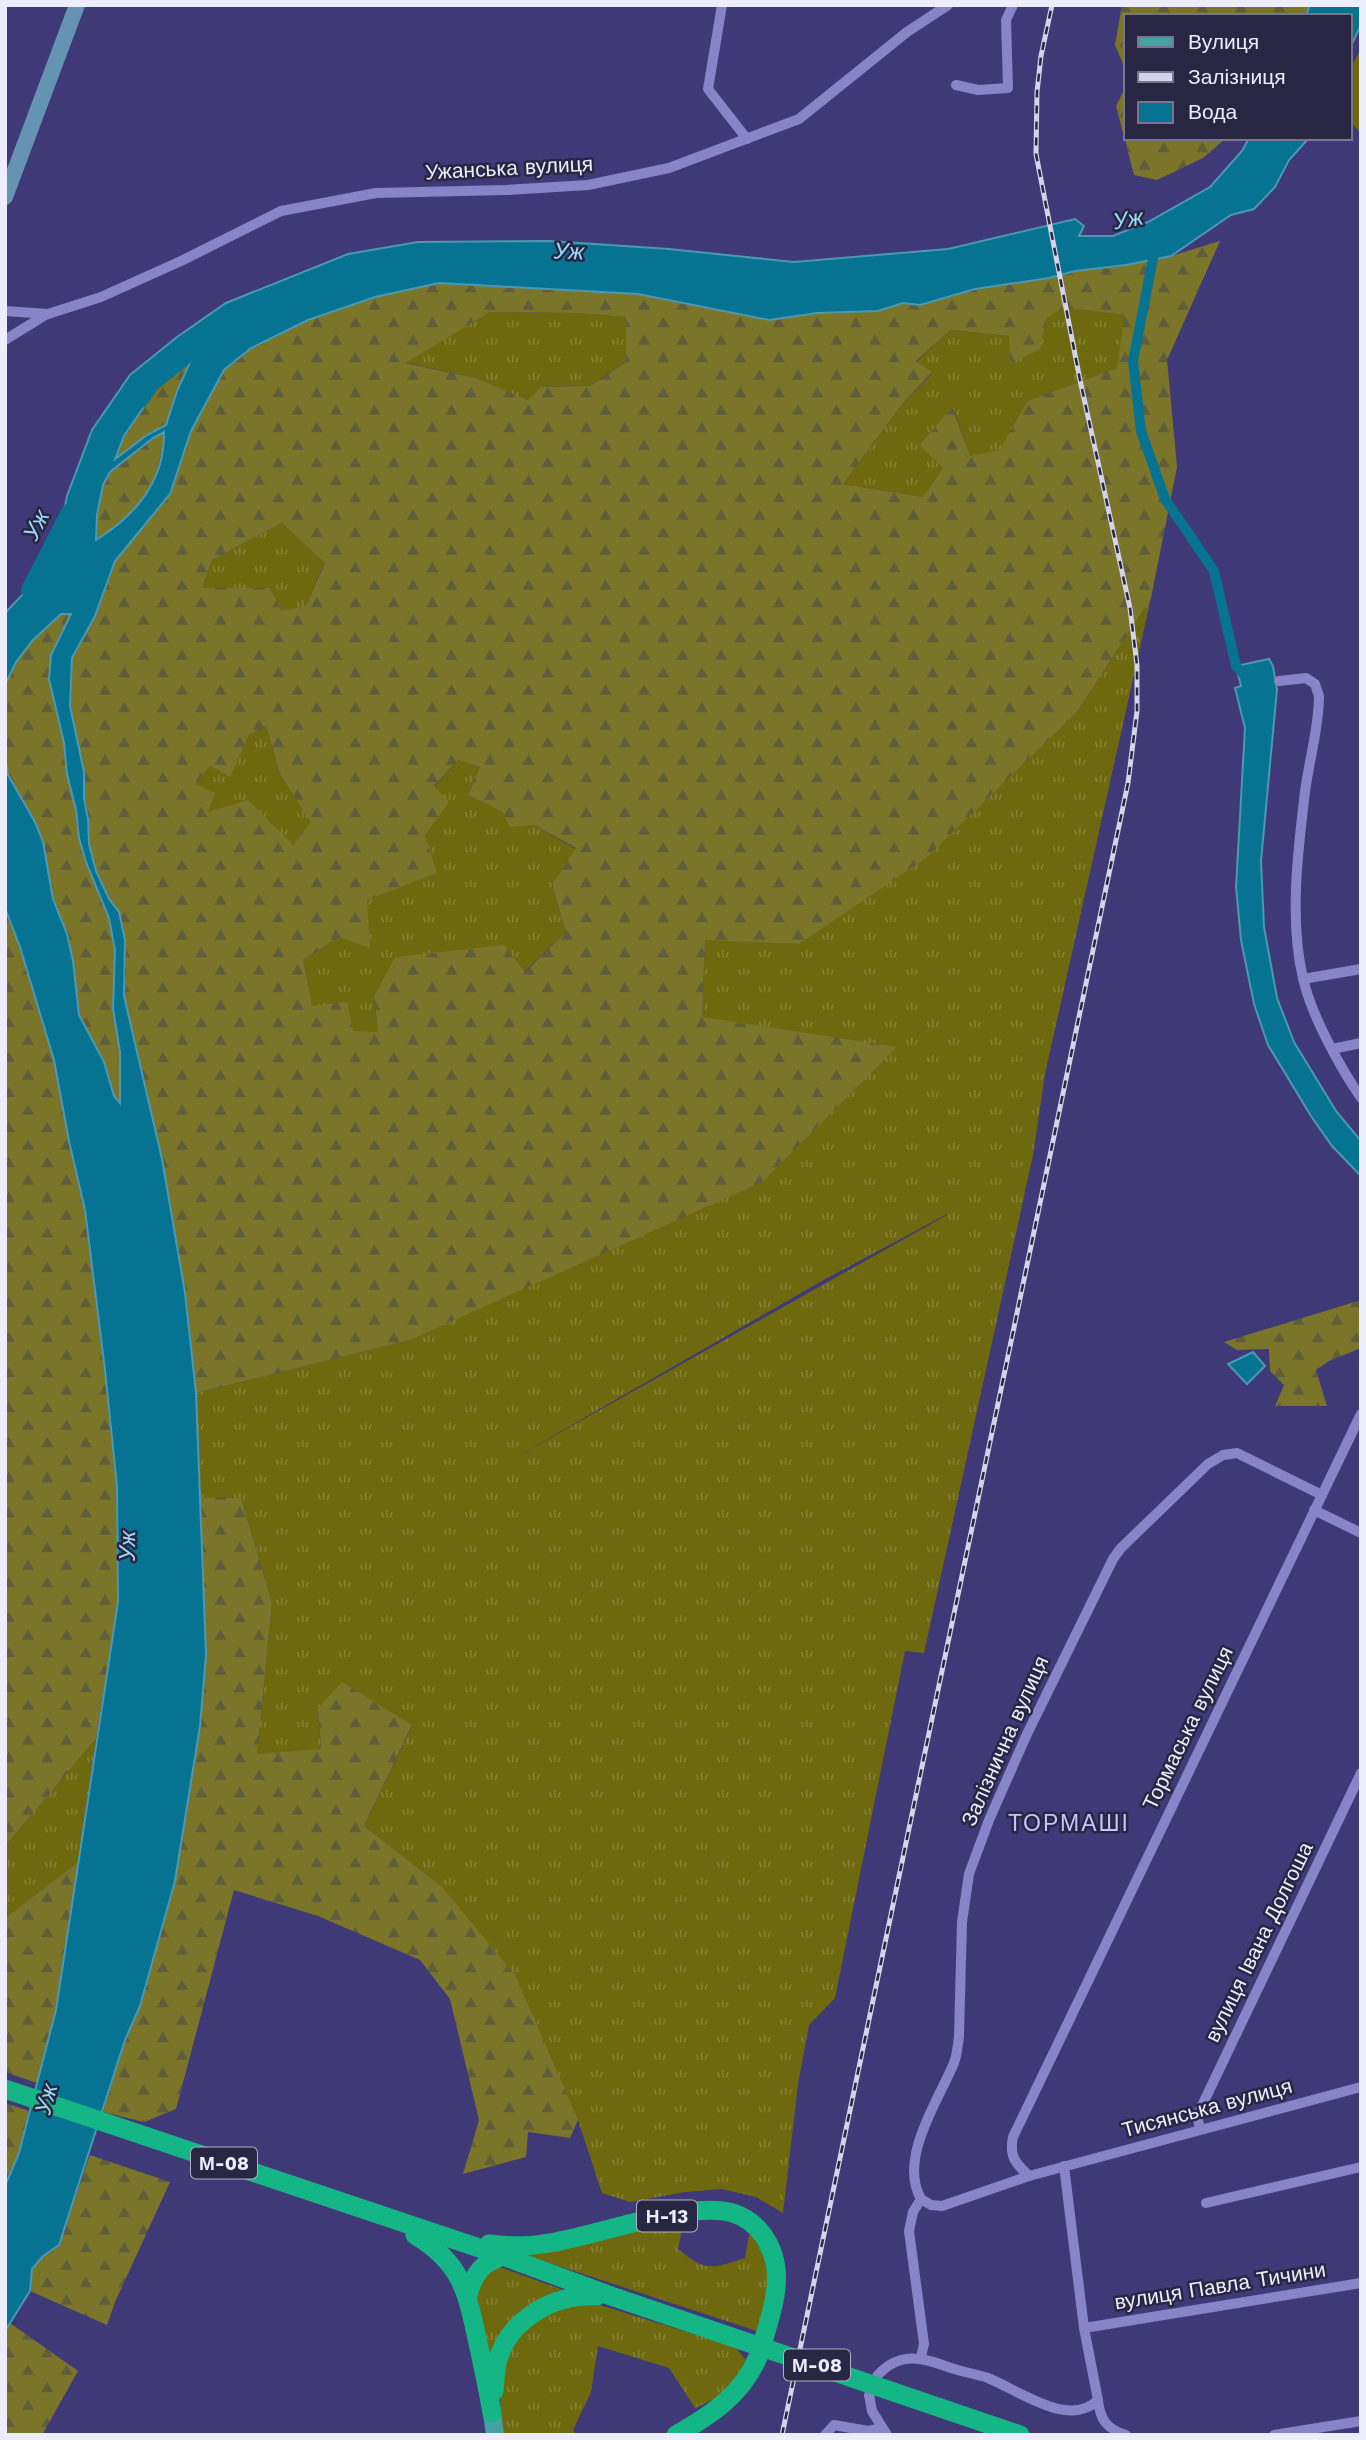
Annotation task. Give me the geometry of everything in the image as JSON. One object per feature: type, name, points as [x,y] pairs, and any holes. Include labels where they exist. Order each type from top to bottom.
[{"type":"highway","name":"М-08","points":[[5,2089],[460,2241],[611,2296],[1020,2435]]},
{"type":"highway","name":"Н-13","points":[[460,2241],[520,2246],[543,2244],[663,2216],[693,2212],[732,2213],[748,2220],[759,2230],[774,2255],[777,2281],[764,2338]]},
{"type":"highway","points":[[384,2216],[434,2247],[457,2275],[468,2296],[492,2413]]},
{"type":"highway","points":[[468,2296],[476,2273],[491,2259],[503,2256]]},
{"type":"highway","points":[[492,2413],[496,2364],[503,2346],[520,2324],[535,2312],[568,2297],[611,2296]]},
{"type":"highway","points":[[676,2435],[724,2404],[751,2374],[758,2357]]},
{"type":"main road","points":[[492,2413],[495,2435]]},
{"type":"street","points":[[5,197],[77,5]]},
{"type":"street","points":[[722,5],[708,89],[747,139]]},
{"type":"street","points":[[956,85],[978,90],[1008,88],[1006,20],[1013,5]]},
{"type":"street","name":"Ужанська вулиця","points":[[5,341],[48,314],[138,282],[281,211],[376,193],[588,185],[669,168],[799,119],[907,32],[944,6]]},
{"type":"street","name":"Ужанська вулиця","points":[[5,311],[48,314]]},
{"type":"street","points":[[1279,681],[1306,678],[1315,684],[1319,696],[1305,791],[1298,877],[1297,933],[1303,979],[1332,1049],[1361,1098]]},
{"type":"street","points":[[1303,979],[1361,969]]},
{"type":"street","points":[[1332,1049],[1361,1043]]},
{"type":"street","name":"Тормаська вулиця","points":[[1029,2176],[1013,2158],[1013,2137],[1361,1414]]},
{"type":"street","name":"Залізнична вулиця","points":[[921,2199],[914,2182],[918,2148],[928,2116],[954,2063],[959,2036],[962,1922],[969,1874],[1017,1756],[1107,1570],[1121,1548],[1208,1464],[1223,1455],[1237,1454],[1322,1495]]},
{"type":"street","points":[[1314,1510],[1361,1533]]},
{"type":"street","name":"вулиця Івана Долгоша","points":[[1200,2128],[1197,2116],[1361,1773]]},
{"type":"street","name":"Тисянська вулиця","points":[[1064,2166],[1361,2087]]},
{"type":"street","points":[[921,2357],[924,2344],[909,2231],[913,2213],[921,2199],[931,2205],[942,2206],[1064,2166],[1084,2328],[1099,2409],[1105,2424],[1126,2435]]},
{"type":"street","points":[[1206,2203],[1361,2167]]},
{"type":"street","name":"вулиця Павла Тичини","points":[[1084,2328],[1361,2283]]},
{"type":"street","points":[[877,2376],[884,2368],[896,2362],[921,2357],[989,2379],[1030,2400],[1068,2410],[1090,2407],[1098,2400]]},
{"type":"street","points":[[825,2435],[834,2426],[883,2431],[872,2411],[869,2395]]},
{"type":"street","points":[[1274,2435],[1319,2431],[1361,2421]]},
{"type":"green space","points":[[1122,5],[1310,5],[1307,14],[1124,14],[1124,66],[1115,45]]},
{"type":"green space","points":[[1361,49],[1361,133],[1352,124],[1352,65]]},
{"type":"green space","points":[[1124,90],[1124,137],[1116,106]]},
{"type":"green space","points":[[1125,140],[1224,140],[1203,158],[1157,180],[1134,175]]},
{"type":"green space","points":[[1220,241],[1167,360],[1177,467],[1151,598],[1077,712],[926,858],[799,944],[705,940],[702,1017],[897,1047],[762,1182],[410,1340],[196,1393],[185,1293],[162,1159],[124,996],[126,970],[119,912],[109,899],[96,871],[89,844],[84,772],[70,706],[72,658],[95,616],[115,561],[170,494],[191,431],[224,370],[251,348],[308,320],[375,297],[439,283],[639,294],[769,320],[817,313],[878,311],[903,303],[920,305],[975,289],[1171,256]],"holes":[[[1062,307],[1125,315],[1117,368],[1027,401],[1000,450],[970,456],[952,407],[920,445],[943,468],[923,497],[843,484],[903,403],[932,372],[916,361],[951,330],[1009,336],[1011,364],[1040,349],[1046,319]],[[490,312],[576,313],[626,317],[626,362],[590,386],[540,387],[528,400],[476,378],[405,363]],[[282,523],[325,563],[306,606],[281,611],[270,588],[202,588],[212,560]],[[266,726],[280,774],[311,822],[293,845],[248,800],[208,812],[215,793],[196,784],[210,766],[230,777],[249,735]],[[458,760],[480,767],[468,795],[502,811],[510,827],[534,825],[576,848],[552,885],[566,932],[525,972],[504,945],[395,957],[374,997],[378,1032],[353,1031],[347,1002],[312,1006],[303,960],[339,937],[370,948],[367,900],[437,873],[425,835],[449,802],[434,786]]]},
{"type":"green space","points":[[1062,307],[1126,315],[1117,368],[1027,401],[1001,450],[970,457],[953,408],[943,468],[923,497],[843,484],[903,403],[932,373],[916,362],[951,330],[1010,336],[1011,364],[1039,349],[1046,318]]},
{"type":"green space","points":[[490,312],[576,313],[627,317],[627,361],[590,386],[540,387],[528,401],[476,378],[403,362]]},
{"type":"green space","points":[[189,344],[198,344],[177,391],[166,425],[147,435],[115,460],[124,436],[143,408],[153,380],[168,362]]},
{"type":"green space","points":[[165,431],[158,467],[146,495],[126,518],[96,541],[97,515],[103,485],[110,472]]},
{"type":"green space","points":[[282,523],[325,562],[306,606],[281,612],[270,588],[202,588],[212,560]]},
{"type":"green space","points":[[1151,598],[1045,1074],[1033,1155],[924,1653],[905,1651],[835,1998],[809,2025],[798,2084],[783,2213],[756,2197],[722,2189],[685,2192],[630,2202],[602,2193],[578,2120],[441,1886],[364,1826],[412,1726],[318,1708],[321,1750],[257,1754],[272,1603],[241,1498],[200,1497],[196,1393],[410,1340],[702,1017],[705,939],[799,944],[1077,712]],"holes":[[[947,1215],[511,1460],[820,1282]]]},
{"type":"green space","points":[[61,614],[72,614],[64,743],[67,774],[76,810],[79,838],[109,918],[115,950],[113,1009],[120,1052],[121,1104],[114,1096],[104,1062],[79,1015],[67,934],[53,899],[43,842],[35,822],[8,775],[5,755],[6,683],[16,662],[33,640]]},
{"type":"green space","points":[[266,726],[280,774],[312,822],[293,845],[271,825],[207,813],[195,784],[210,766],[230,776],[249,735]]},
{"type":"green space","points":[[458,760],[480,767],[468,795],[534,825],[576,849],[552,885],[566,932],[524,972],[374,997],[378,1032],[353,1032],[311,1007],[303,960],[339,937],[366,900],[436,873],[425,835],[434,787]]},
{"type":"green space","points":[[5,908],[20,947],[54,1060],[85,1210],[117,1486],[118,1602],[96,1739],[5,1846]]},
{"type":"green space","points":[[1361,1300],[1361,1348],[1329,1361],[1316,1370],[1327,1406],[1275,1406],[1284,1385],[1270,1371],[1269,1349],[1237,1350],[1224,1342]]},
{"type":"green space","points":[[200,1497],[241,1498],[272,1603],[257,1754],[321,1749],[318,1708],[342,1682],[412,1725],[364,1826],[441,1886],[515,1975],[578,2120],[570,2138],[528,2132],[526,2157],[463,2174],[479,2120],[450,1999],[420,1960],[318,1916],[234,1890],[176,2109],[144,2122],[103,2112],[125,2040],[140,2006],[200,1726],[206,1655]]},
{"type":"green space","points":[[96,1739],[78,1862],[5,1918],[5,1846]]},
{"type":"green space","points":[[78,1862],[56,2010],[37,2083],[5,2072],[5,1918]]},
{"type":"green space","points":[[5,2103],[29,2111],[19,2153],[5,2186]]},
{"type":"green space","points":[[90,2155],[170,2182],[107,2325],[30,2291],[32,2269],[43,2256],[59,2245]]},
{"type":"green space","points":[[684,2218],[678,2249],[703,2265],[716,2266],[745,2258],[750,2230],[770,2268],[768,2299],[757,2331],[525,2255]]},
{"type":"green space","points":[[497,2266],[566,2291],[492,2366],[476,2301],[484,2275]]},
{"type":"green space","points":[[590,2302],[735,2347],[746,2360],[726,2390],[695,2408],[669,2368],[598,2346],[591,2392],[573,2430],[576,2435],[502,2435],[499,2378],[504,2355],[540,2314]]},
{"type":"green space","points":[[10,2323],[78,2371],[42,2435],[5,2435],[5,2331]]},
{"type":"water","points":[[1310,5],[1361,5],[1361,25],[1352,44],[1352,14],[1307,14]]},
{"type":"water","points":[[1248,140],[1307,140],[1289,160],[1275,187],[1254,209],[1231,215],[1171,256],[975,289],[920,305],[903,303],[878,311],[817,313],[769,320],[638,294],[439,283],[375,297],[308,320],[251,348],[224,370],[191,431],[170,494],[115,561],[95,616],[72,658],[70,706],[84,772],[89,844],[96,871],[109,899],[119,912],[125,940],[124,996],[162,1159],[185,1293],[196,1393],[206,1655],[200,1726],[175,1881],[140,2006],[125,2040],[59,2245],[43,2256],[32,2269],[30,2291],[5,2331],[5,2186],[19,2153],[56,2010],[118,1602],[117,1486],[85,1210],[54,1060],[20,947],[5,908],[5,755],[8,775],[35,822],[43,842],[53,899],[67,934],[73,961],[79,1015],[104,1062],[114,1096],[120,1103],[120,1052],[113,1009],[115,950],[109,918],[79,838],[64,743],[49,679],[51,655],[71,614],[61,614],[33,640],[16,662],[6,683],[5,706],[5,613],[29,588],[58,542],[67,496],[92,430],[130,375],[177,337],[226,303],[348,254],[418,242],[550,241],[669,249],[794,262],[948,249],[1075,219],[1084,226],[1079,236],[1113,236],[1148,222],[1210,187],[1242,151]],"holes":[[[189,344],[198,345],[177,391],[166,425],[147,435],[115,459],[124,436],[143,408],[153,380],[168,362]],[[164,432],[159,466],[145,495],[124,519],[96,540],[97,515],[103,485],[110,472]]]},
{"type":"water","points":[[1269,659],[1277,689],[1261,861],[1264,927],[1277,998],[1294,1042],[1336,1111],[1361,1141],[1361,1176],[1332,1146],[1268,1045],[1254,1004],[1241,940],[1236,887],[1245,728],[1235,688],[1241,686],[1236,666]]},
{"type":"water","points":[[1253,1352],[1265,1366],[1247,1384],[1228,1364]]},
{"type":"waterway","points":[[1155,248],[1133,361],[1141,431],[1165,499],[1214,571],[1236,666],[1244,675]]},
{"type":"waterway","name":"Уж","points":[[140,399],[150,384],[215,331]]},
{"type":"waterway","name":"Уж","points":[[30,590],[70,512]]},
{"type":"railway","points":[[782,2435],[1128,783],[1137,711],[1137,665],[1130,608],[1080,380],[1036,154],[1037,92],[1041,56],[1052,5]]},
{"type":"district","name":"ТОРМАШІ","points":[[1069,1823]]}]
